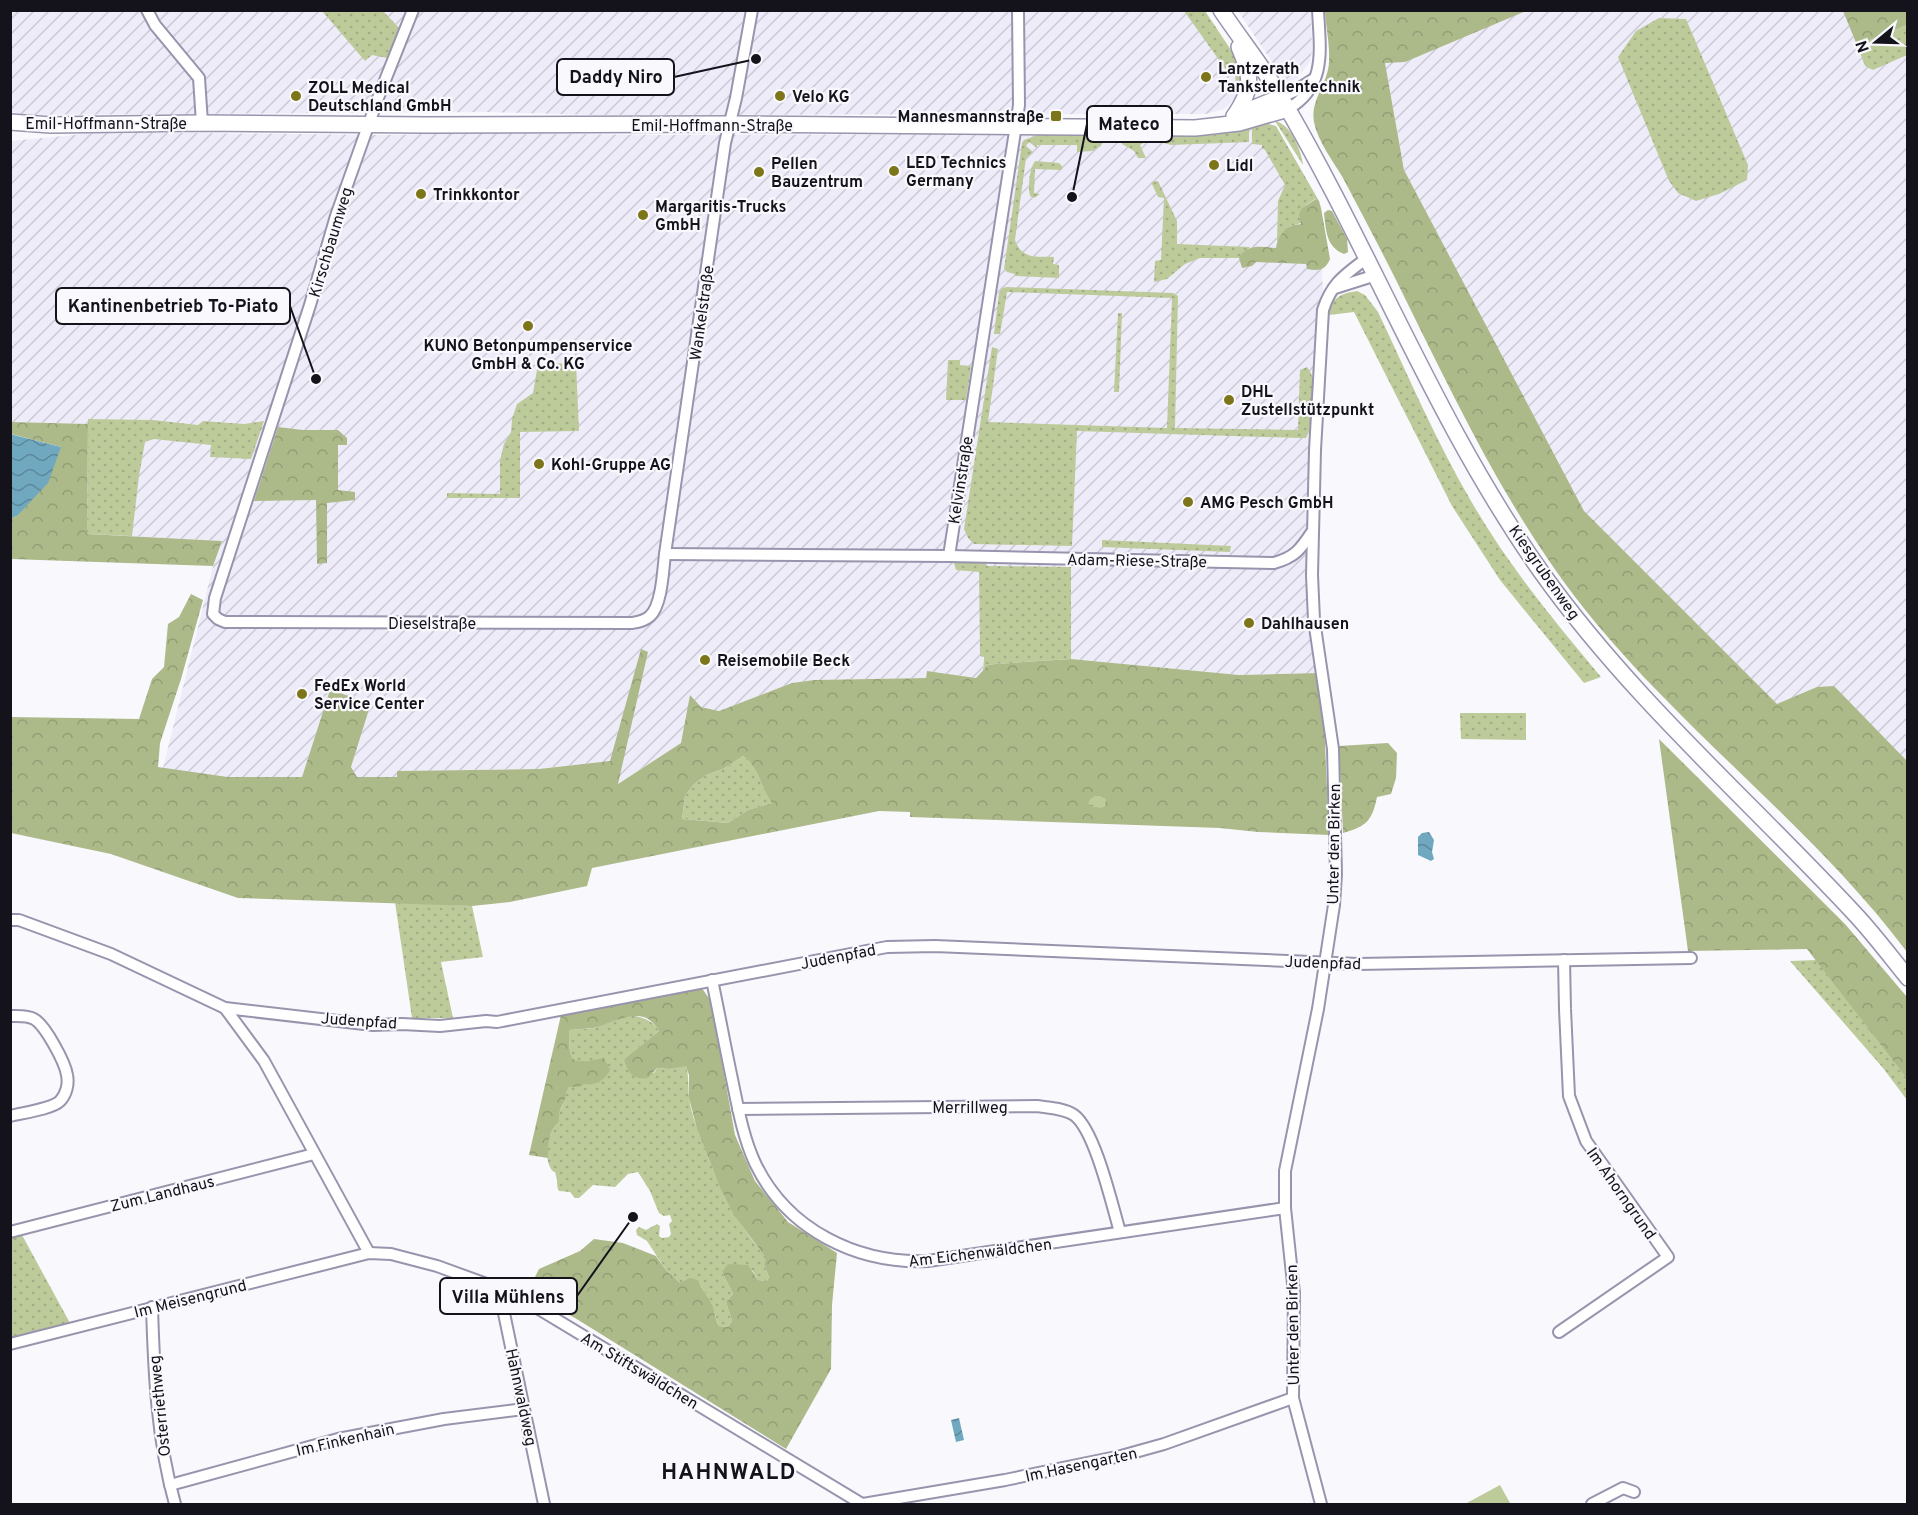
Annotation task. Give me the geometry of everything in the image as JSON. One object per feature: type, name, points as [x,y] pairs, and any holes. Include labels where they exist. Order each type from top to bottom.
[{"type":"street","name":"Emil-Hoffmann-Straße","points":[[147,10],[155,25],[199,78],[202,123]]},
{"type":"street","name":"Kirschbaumweg","points":[[213,614],[215,598],[310,305],[336,216],[378,98],[413,10]]},
{"type":"street","name":"Wankelstraße","points":[[652,615],[657,604],[665,555],[729,124],[752,10]]},
{"type":"street","points":[[1016,125],[1018,10]]},
{"type":"street","name":"Emil-Hoffmann-Straße","points":[[1222,124],[1235,115],[1302,100],[1315,79],[1318,68],[1320,48],[1318,10]]},
{"type":"street","points":[[1224,15],[1241,50],[1250,79],[1245,100],[1235,115]]},
{"type":"street","name":"Kiesgrubenweg","points":[[1224,15],[1284,103],[1368,258],[1428,380],[1488,489],[1542,572],[1597,644],[1665,720],[1856,915],[1908,978]]},
{"type":"street","name":"Emil-Hoffmann-Straße","points":[[10,122],[51,125],[370,123],[424,125],[1016,125],[1196,128],[1239,123],[1284,103]]},
{"type":"street","name":"Kelvinstraße","points":[[949,555],[1016,125]]},
{"type":"street","name":"Unter den Birken","points":[[1321,1504],[1293,1398],[1294,1293],[1285,1208],[1285,1172],[1310,1048],[1335,894],[1333,749],[1314,620],[1312,575],[1315,450],[1323,310],[1339,279],[1368,258]]},
{"type":"street","points":[[1335,288],[1376,275]]},
{"type":"street","name":"Adam-Riese-Straße","points":[[949,555],[1274,563],[1289,559],[1313,532]]},
{"type":"street","points":[[665,555],[949,555]]},
{"type":"street","name":"Dieselstraße","points":[[213,614],[218,619],[230,622],[289,623],[632,623],[642,621],[652,615]]},
{"type":"street","name":"Judenpfad","points":[[10,920],[28,924],[111,954],[225,1008],[373,1025],[460,1025],[486,1021],[497,1022],[887,947],[935,946],[1358,964],[1691,958]]},
{"type":"street","name":"Im Ahorngrund","points":[[1558,1332],[1668,1257],[1586,1141],[1569,1096],[1564,960]]},
{"type":"street","name":"Am Eichenwäldchen","points":[[712,980],[744,1135],[755,1163],[766,1183],[784,1205],[820,1235],[844,1247],[870,1257],[896,1261],[928,1261],[1285,1208]]},
{"type":"street","points":[[225,1008],[264,1061],[369,1252]]},
{"type":"street","points":[[10,1016],[33,1018],[42,1026],[63,1063],[68,1076],[68,1088],[60,1102],[52,1106],[10,1116]]},
{"type":"street","name":"Merrillweg","points":[[738,1109],[1037,1107],[1057,1109],[1073,1114],[1084,1128],[1092,1144],[1120,1232]]},
{"type":"street","name":"Zum Landhaus","points":[[10,1232],[314,1154]]},
{"type":"street","name":"Am Stiftswäldchen","points":[[369,1252],[391,1254],[437,1266],[514,1294],[862,1504]]},
{"type":"street","name":"Im Meisengrund","points":[[10,1344],[369,1252]]},
{"type":"street","name":"Hahnwaldweg","points":[[501,1290],[544,1504]]},
{"type":"street","name":"Osterriethweg","points":[[152,1307],[155,1389],[162,1451],[175,1504]]},
{"type":"street","name":"Im Hasengarten","points":[[862,1504],[1005,1480],[1121,1456],[1164,1444],[1293,1398]]},
{"type":"street","name":"Im Finkenhain","points":[[170,1485],[338,1439],[444,1419],[524,1409]]},
{"type":"street","points":[[1592,1504],[1623,1488],[1634,1492]]},
{"type":"shaded area","points":[[10,11],[1202,11],[1234,58],[1241,91],[1224,109],[1206,114],[593,115],[488,112],[25,115],[11,112]]},
{"type":"shaded area","points":[[1238,11],[1311,11],[1310,62],[1297,79],[1288,82],[1282,77]]},
{"type":"shaded area","points":[[1381,11],[1907,11],[1907,850],[1559,519],[1404,170],[1385,63]]},
{"type":"shaded area","points":[[1268,124],[1276,126],[1304,193],[1322,269],[1323,291],[1319,311],[1312,426],[1317,673],[1239,675],[1071,659],[1071,567],[986,566],[983,671],[976,678],[927,671],[926,678],[814,680],[792,683],[719,711],[701,707],[681,743],[617,784],[623,758],[539,769],[397,771],[397,778],[356,777],[351,767],[371,703],[330,691],[302,777],[228,777],[163,768],[213,566],[222,541],[87,534],[88,424],[11,422],[11,141],[105,132],[382,135],[488,133],[1160,136],[1215,135]]},
{"type":"green space","points":[[322,11],[383,11],[400,29],[387,58],[372,55],[365,61]]},
{"type":"green space","points":[[1184,11],[1205,11],[1241,65],[1244,85],[1239,89],[1236,87],[1235,74],[1229,74]]},
{"type":"green space","points":[[1325,11],[1526,11],[1405,62],[1385,63],[1404,170],[1584,511],[1777,704],[1817,687],[1834,686],[1907,761],[1907,952],[1834,866],[1672,706],[1595,622],[1564,583],[1510,500],[1462,413],[1377,242],[1322,144],[1316,129],[1313,114],[1326,78],[1329,62]]},
{"type":"green space","points":[[1843,11],[1907,11],[1907,25],[1857,45]]},
{"type":"green space","points":[[1659,18],[1686,19],[1748,165],[1747,180],[1719,194],[1696,201],[1678,193],[1669,181],[1618,57],[1636,31]]},
{"type":"green space","points":[[1907,25],[1907,55],[1873,70],[1865,66],[1857,45]]},
{"type":"green space","points":[[1275,121],[1281,123],[1290,132],[1300,152],[1303,165]]},
{"type":"green space","points":[[1268,124],[1276,126],[1319,201],[1315,199],[1302,208],[1301,223],[1290,226],[1277,242],[1278,201],[1285,185],[1262,145],[1252,144],[1252,128]]},
{"type":"green space","points":[[1249,128],[1249,142],[1171,145],[1160,142],[1160,135],[1214,135]]},
{"type":"green space","points":[[1038,135],[1103,135],[1101,146],[1092,151],[1077,152],[1077,145],[1037,145],[1037,148],[1029,142],[1026,146],[1033,152],[1026,158],[1015,240],[1022,251],[1030,256],[1054,257],[1053,264],[1059,265],[1059,278],[1015,276],[1004,269],[1022,143]]},
{"type":"green space","points":[[1121,135],[1144,135],[1145,142],[1140,145],[1146,158],[1138,158],[1134,151],[1122,144]]},
{"type":"green space","points":[[1035,161],[1059,163],[1062,170],[1035,169],[1034,193],[1040,194],[1034,198],[1030,196],[1029,183],[1031,168]]},
{"type":"green space","points":[[1158,181],[1177,221],[1177,244],[1250,247],[1239,258],[1200,258],[1185,264],[1167,279],[1154,282],[1155,261],[1161,260],[1164,198],[1158,197],[1151,182]]},
{"type":"green space","points":[[1316,199],[1321,208],[1330,259],[1326,266],[1315,270],[1307,269],[1306,264],[1256,262],[1252,266],[1242,268],[1239,258],[1246,250],[1255,247],[1276,248],[1285,230],[1292,225],[1301,224],[1299,214],[1302,208]]},
{"type":"green space","points":[[1328,210],[1332,211],[1347,239],[1348,252],[1344,254],[1334,247],[1328,237],[1324,213]]},
{"type":"green space","points":[[1002,288],[1173,293],[1178,296],[1175,428],[1298,430],[1300,370],[1307,367],[1314,382],[1315,402],[1312,422],[1306,438],[1077,431],[1072,546],[974,544],[964,529],[992,347],[998,349],[988,422],[1167,428],[1172,298],[1007,292],[1000,334],[994,334],[999,293]]},
{"type":"green space","points":[[1357,291],[1365,295],[1378,312],[1446,455],[1485,525],[1532,592],[1601,677],[1584,683],[1500,580],[1452,506],[1354,312],[1329,315],[1332,304],[1338,297]]},
{"type":"green space","points":[[1118,313],[1122,313],[1119,392],[1114,392]]},
{"type":"green space","points":[[948,360],[960,360],[960,365],[971,366],[966,400],[946,400]]},
{"type":"green space","points":[[576,363],[579,431],[520,432],[520,498],[447,498],[447,493],[500,494],[500,460],[504,444],[511,432],[517,404],[533,393],[538,364]]},
{"type":"green space","points":[[88,419],[153,420],[198,425],[203,421],[244,424],[264,421],[251,459],[210,457],[211,445],[154,439],[145,442],[132,536],[87,534]]},
{"type":"green space","points":[[11,422],[88,424],[87,534],[222,541],[213,566],[11,559],[11,518],[17,516],[61,447],[11,434]]},
{"type":"green space","points":[[278,427],[338,430],[347,438],[347,445],[338,445],[338,490],[355,492],[355,500],[327,503],[327,563],[317,564],[316,500],[254,501]]},
{"type":"green space","points":[[1102,540],[1231,546],[1230,552],[1102,547]]},
{"type":"green space","points":[[954,563],[986,563],[987,566],[1071,567],[1071,659],[995,664],[988,665],[983,671],[984,657],[980,656],[979,572],[956,570]]},
{"type":"green space","points":[[191,594],[203,600],[160,743],[158,767],[228,777],[302,777],[330,690],[371,703],[351,767],[357,777],[397,777],[397,771],[539,769],[610,761],[641,649],[648,652],[618,784],[681,743],[690,695],[701,707],[719,711],[792,683],[814,680],[926,678],[927,671],[976,678],[988,665],[1071,659],[1239,675],[1317,673],[1324,721],[1329,835],[1220,828],[910,817],[910,812],[879,811],[592,868],[587,886],[510,902],[472,906],[238,898],[111,854],[11,833],[11,717],[139,719],[152,679],[164,667],[168,624],[179,617]],"holes":[[[743,756],[772,803],[748,810],[728,823],[682,819],[685,796],[693,785],[706,775],[723,769]]]},
{"type":"green space","points":[[1460,713],[1526,713],[1526,740],[1461,739]]},
{"type":"green space","points":[[1659,739],[1845,924],[1907,997],[1907,1079],[1807,949],[1688,951]]},
{"type":"green space","points":[[1388,743],[1397,753],[1396,778],[1391,794],[1377,797],[1373,812],[1367,821],[1358,828],[1343,833],[1339,746]]},
{"type":"green space","points":[[743,756],[753,766],[773,803],[748,810],[728,823],[682,819],[685,796],[693,785],[706,775],[723,769]]},
{"type":"green space","points":[[1098,795],[1106,799],[1105,806],[1101,808],[1089,806],[1090,800]]},
{"type":"green space","points":[[395,902],[472,906],[483,957],[441,962],[453,1018],[412,1018]]},
{"type":"green space","points":[[1816,960],[1907,1079],[1907,1100],[1883,1068],[1790,961]]},
{"type":"green space","points":[[701,987],[711,1001],[735,1135],[755,1181],[788,1222],[837,1253],[832,1305],[831,1369],[786,1449],[575,1318],[527,1293],[539,1269],[580,1251],[594,1239],[623,1243],[656,1256],[666,1270],[680,1283],[690,1278],[699,1281],[711,1302],[719,1326],[728,1327],[732,1321],[726,1302],[733,1294],[722,1272],[728,1264],[748,1265],[758,1280],[767,1281],[769,1277],[764,1265],[766,1258],[734,1215],[697,1129],[689,1098],[689,1075],[686,1066],[669,1069],[657,1068],[648,1078],[635,1077],[627,1068],[624,1059],[659,1031],[653,1022],[637,1016],[593,1028],[569,1030],[571,1056],[574,1059],[585,1061],[604,1058],[610,1070],[606,1077],[596,1083],[569,1087],[559,1122],[549,1138],[548,1158],[529,1155],[561,1015]]},
{"type":"green space","points":[[630,1015],[647,1020],[659,1031],[624,1059],[654,1073],[657,1068],[669,1069],[686,1065],[693,1116],[717,1177],[737,1218],[767,1258],[764,1265],[769,1277],[767,1281],[758,1280],[752,1270],[722,1272],[733,1294],[726,1302],[732,1321],[728,1327],[719,1326],[711,1302],[699,1281],[680,1283],[666,1270],[647,1241],[637,1235],[636,1230],[639,1227],[646,1230],[657,1224],[660,1226],[659,1236],[669,1237],[671,1234],[669,1224],[672,1221],[670,1215],[664,1216],[659,1213],[650,1191],[638,1172],[628,1174],[615,1187],[593,1185],[579,1198],[575,1198],[570,1192],[559,1191],[555,1173],[549,1164],[548,1144],[552,1131],[559,1122],[559,1113],[568,1089],[584,1082],[596,1060],[580,1062],[572,1057],[569,1030],[594,1028]]},
{"type":"green space","points":[[22,1235],[70,1323],[11,1339],[11,1238]]},
{"type":"green space","points":[[1500,1485],[1510,1503],[1465,1504]]},
{"type":"water","points":[[10,434],[61,447],[48,483],[17,516],[11,518]]},
{"type":"water","points":[[1429,832],[1434,840],[1432,852],[1434,859],[1431,861],[1418,855],[1418,837],[1422,833]]},
{"type":"water","points":[[959,1418],[964,1440],[956,1442],[951,1420]]},
{"type":"place","name":"Daddy Niro","points":[[756,59]]},
{"type":"place","name":"Lantzerath Tankstellentechnik","points":[[1206,77]]},
{"type":"place","name":"ZOLL Medical Deutschland GmbH","points":[[296,96]]},
{"type":"place","name":"Velo KG","points":[[780,96]]},
{"type":"place","name":"Mannesmannstraße","points":[[1056,116]]},
{"type":"place","name":"Lidl","points":[[1214,165]]},
{"type":"place","name":"LED Technics Germany","points":[[894,171]]},
{"type":"place","name":"Pellen Bauzentrum","points":[[759,172]]},
{"type":"place","name":"Trinkkontor","points":[[421,194]]},
{"type":"place","name":"Mateco","points":[[1072,197]]},
{"type":"place","name":"Margaritis-Trucks GmbH","points":[[643,215]]},
{"type":"place","name":"KUNO Betonpumpenservice GmbH & Co. KG","points":[[528,326]]},
{"type":"place","name":"Kantinenbetrieb To-Piato","points":[[316,379]]},
{"type":"place","name":"DHL Zustellstützpunkt","points":[[1229,400]]},
{"type":"place","name":"Kohl-Gruppe AG","points":[[539,464]]},
{"type":"place","name":"AMG Pesch GmbH","points":[[1188,502]]},
{"type":"place","name":"Dahlhausen","points":[[1249,623]]},
{"type":"place","name":"Reisemobile Beck","points":[[705,660]]},
{"type":"place","name":"FedEx World Service Center","points":[[302,694]]},
{"type":"place","name":"Villa Mühlens","points":[[633,1217]]},
{"type":"district","name":"HAHNWALD","points":[[729,1471]]}]
